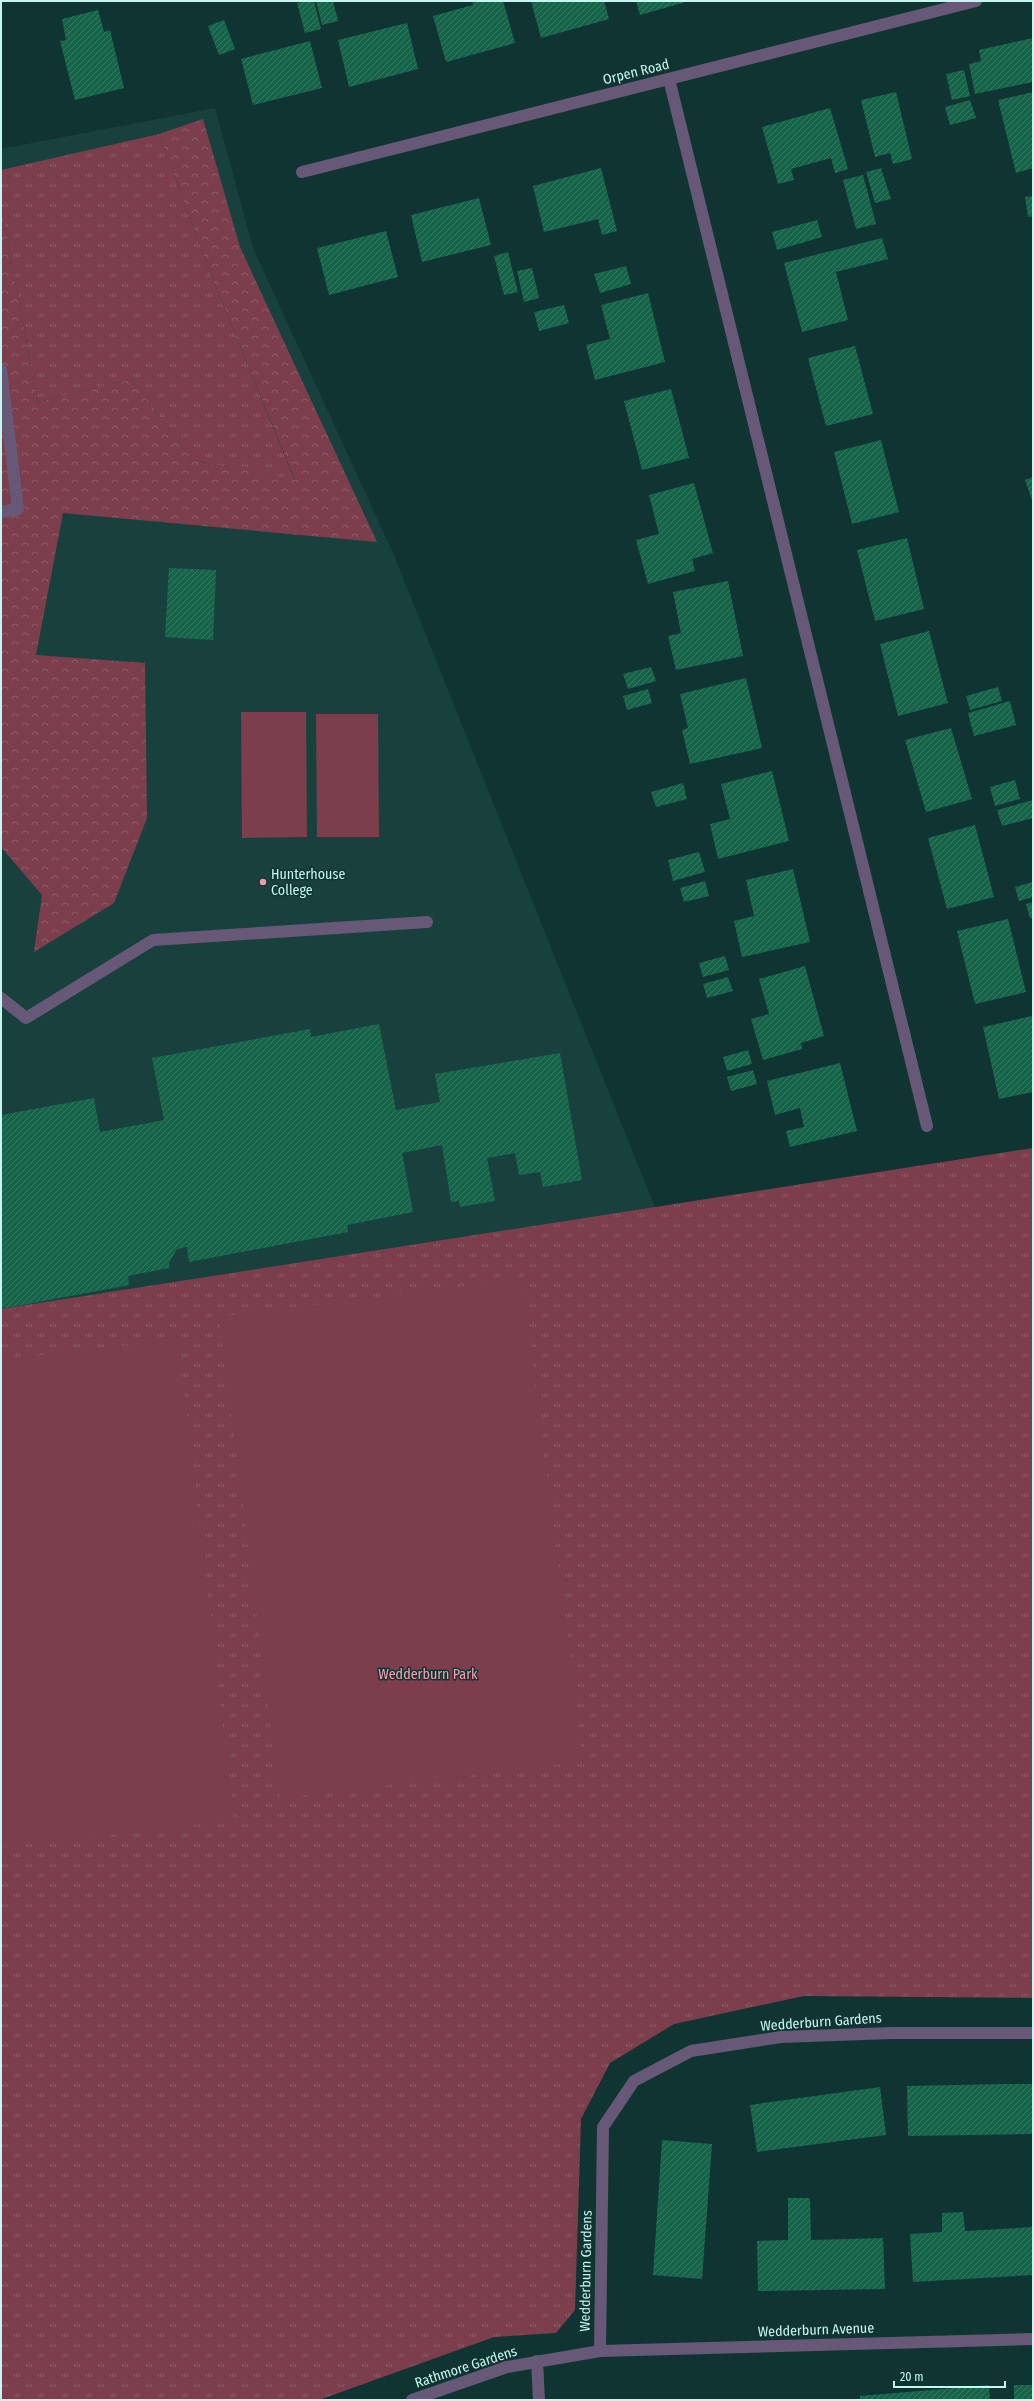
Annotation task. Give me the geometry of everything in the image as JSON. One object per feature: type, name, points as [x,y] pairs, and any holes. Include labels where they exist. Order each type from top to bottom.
[{"type":"street","name":"Orpen Road","points":[[302,172],[669,79],[940,5],[976,1]]},
{"type":"street","points":[[669,79],[927,1126]]},
{"type":"street","points":[[1,370],[18,509],[1,512]]},
{"type":"street","points":[[1,998],[26,1018],[153,940],[427,922]]},
{"type":"street","name":"Wedderburn Gardens","points":[[600,2351],[603,2127],[634,2081],[690,2052],[782,2037],[892,2033],[1033,2034]]},
{"type":"street","name":"Wedderburn Avenue","points":[[600,2351],[1033,2339]]},
{"type":"street","name":"Rathmore Gardens","points":[[412,2400],[507,2367],[600,2351]]},
{"type":"street","points":[[537,2361],[539,2400]]},
{"type":"shaded area","name":"Hunterhouse College","points":[[215,108],[253,248],[393,553],[656,1210],[1,1310],[1,149]]},
{"type":"green space","points":[[203,119],[240,247],[377,542],[63,513],[36,655],[145,663],[147,818],[114,903],[34,952],[42,895],[1,847],[1,206],[38,402],[132,379],[192,460],[295,480],[209,270],[159,134]]},
{"type":"green space","points":[[159,134],[209,270],[295,481],[192,460],[132,379],[38,402],[1,206],[1,170]]},
{"type":"green space","points":[[241,712],[306,712],[307,837],[242,838]]},
{"type":"green space","points":[[316,714],[378,714],[379,837],[317,837]]},
{"type":"green space","name":"Wedderburn Park","points":[[1033,1148],[1033,1998],[804,1996],[674,2024],[610,2063],[581,2119],[575,2310],[556,2333],[494,2337],[319,2400],[1,2400],[1,1309]]},
{"type":"green space","points":[[522,1279],[583,1761],[280,1799],[219,1317]]},
{"type":"green space","points":[[178,1340],[234,1820],[1,1847],[1,1360]]},
{"type":"building","points":[[314,1],[321,29],[305,33],[297,3]]},
{"type":"building","points":[[316,1],[333,1],[338,21],[322,25]]},
{"type":"building","points":[[472,1],[503,1],[515,43],[446,62],[433,16],[473,5]]},
{"type":"building","points":[[531,1],[604,1],[609,19],[541,38]]},
{"type":"building","points":[[636,1],[689,1],[640,15]]},
{"type":"building","points":[[98,10],[104,32],[110,30],[124,88],[75,100],[60,41],[66,40],[62,19]]},
{"type":"building","points":[[224,20],[235,49],[219,55],[208,26]]},
{"type":"building","points":[[407,23],[418,69],[349,87],[338,40]]},
{"type":"building","points":[[1033,38],[1033,82],[975,94],[969,64],[981,61],[979,50]]},
{"type":"building","points":[[310,41],[322,88],[253,105],[241,59]]},
{"type":"building","points":[[964,70],[970,96],[952,100],[946,74]]},
{"type":"building","points":[[896,92],[912,159],[893,164],[890,153],[875,157],[861,100]]},
{"type":"building","points":[[1033,92],[1033,168],[1016,173],[998,100]]},
{"type":"building","points":[[970,100],[976,118],[950,125],[945,107]]},
{"type":"building","points":[[830,108],[848,169],[835,173],[831,158],[791,169],[794,180],[778,184],[762,127]]},
{"type":"building","points":[[601,168],[617,231],[602,235],[598,219],[544,232],[533,186]]},
{"type":"building","points":[[881,168],[891,199],[875,203],[866,172]]},
{"type":"building","points":[[863,175],[876,224],[856,229],[843,180]]},
{"type":"building","points":[[1033,196],[1033,216],[1028,217],[1025,197]]},
{"type":"building","points":[[479,198],[491,245],[422,262],[411,215]]},
{"type":"building","points":[[817,220],[822,237],[777,250],[772,232]]},
{"type":"building","points":[[386,231],[398,277],[329,295],[317,248]]},
{"type":"building","points":[[882,238],[888,259],[836,272],[848,320],[802,332],[784,263]]},
{"type":"building","points":[[508,252],[518,292],[504,295],[494,256]]},
{"type":"building","points":[[626,266],[631,284],[600,293],[594,274]]},
{"type":"building","points":[[532,268],[539,298],[524,302],[517,271]]},
{"type":"building","points":[[648,293],[665,362],[595,380],[586,345],[610,339],[601,305]]},
{"type":"building","points":[[564,305],[569,323],[539,331],[534,312]]},
{"type":"building","points":[[855,346],[873,414],[826,426],[808,358]]},
{"type":"building","points":[[671,389],[689,458],[642,470],[624,401]]},
{"type":"building","points":[[881,440],[899,512],[852,524],[834,452]]},
{"type":"building","points":[[1033,477],[1033,503],[1025,480]]},
{"type":"building","points":[[694,483],[713,553],[692,559],[695,571],[648,584],[636,540],[659,534],[649,495]]},
{"type":"building","points":[[907,538],[924,609],[875,621],[857,550]]},
{"type":"building","points":[[169,568],[216,570],[213,640],[165,637]]},
{"type":"building","points":[[728,581],[743,656],[676,670],[668,636],[681,633],[673,592]]},
{"type":"building","points":[[929,631],[948,703],[898,716],[880,644]]},
{"type":"building","points":[[651,667],[656,681],[628,689],[623,674]]},
{"type":"building","points":[[746,678],[762,748],[690,764],[682,730],[688,728],[680,694]]},
{"type":"building","points":[[998,687],[1002,701],[970,710],[966,696]]},
{"type":"building","points":[[648,689],[652,703],[627,710],[623,696]]},
{"type":"building","points":[[1010,701],[1016,725],[974,736],[968,713]]},
{"type":"building","points":[[951,728],[972,799],[926,812],[905,740]]},
{"type":"building","points":[[772,771],[789,841],[718,859],[710,824],[730,819],[721,784]]},
{"type":"building","points":[[1015,780],[1020,799],[995,806],[990,787]]},
{"type":"building","points":[[683,783],[687,799],[656,807],[651,792]]},
{"type":"building","points":[[1033,800],[1033,818],[1002,826],[997,810]]},
{"type":"building","points":[[975,825],[994,897],[947,909],[928,838]]},
{"type":"building","points":[[699,852],[705,872],[673,881],[668,860]]},
{"type":"building","points":[[793,869],[810,942],[742,957],[734,921],[754,916],[746,880]]},
{"type":"building","points":[[705,881],[709,896],[684,902],[680,888]]},
{"type":"building","points":[[1033,882],[1033,897],[1019,901],[1015,887]]},
{"type":"building","points":[[1033,902],[1033,918],[1030,918],[1026,904]]},
{"type":"building","points":[[1008,919],[1026,992],[975,1004],[957,931]]},
{"type":"building","points":[[725,956],[729,970],[703,977],[699,963]]},
{"type":"building","points":[[805,966],[824,1036],[801,1043],[802,1049],[763,1060],[751,1019],[769,1014],[759,979]]},
{"type":"building","points":[[728,977],[733,991],[707,998],[703,984]]},
{"type":"building","points":[[1032,1016],[1033,1092],[999,1099],[983,1027]]},
{"type":"building","points":[[379,1024],[396,1110],[440,1102],[435,1074],[560,1053],[582,1180],[543,1187],[540,1172],[519,1175],[515,1153],[487,1158],[495,1201],[460,1207],[459,1201],[451,1202],[442,1145],[402,1153],[413,1212],[347,1225],[348,1232],[189,1262],[187,1247],[177,1249],[169,1263],[169,1268],[128,1276],[129,1285],[1,1309],[1,1115],[94,1098],[100,1132],[164,1120],[152,1058],[310,1029],[311,1037]]},
{"type":"building","points":[[748,1050],[752,1064],[727,1071],[723,1057]]},
{"type":"building","points":[[840,1063],[857,1131],[790,1147],[786,1131],[804,1127],[800,1108],[775,1115],[767,1081]]},
{"type":"building","points":[[753,1070],[757,1084],[731,1091],[727,1077]]},
{"type":"building","points":[[1033,2084],[1033,2134],[908,2136],[907,2086]]},
{"type":"building","points":[[880,2087],[886,2135],[757,2152],[750,2105]]},
{"type":"building","points":[[662,2140],[712,2144],[702,2279],[653,2275]]},
{"type":"building","points":[[788,2198],[810,2198],[811,2240],[883,2238],[885,2289],[758,2291],[757,2241],[788,2240]]},
{"type":"building","points":[[963,2212],[965,2231],[1033,2227],[1033,2275],[913,2282],[910,2234],[942,2232],[942,2213]]},
{"type":"building","points":[[989,2385],[990,2400],[860,2400],[860,2396]]},
{"type":"building","points":[[1014,2385],[1033,2385],[1033,2400],[1014,2400]]},
{"type":"place","name":"Hunterhouse College","points":[[263,882]]}]
